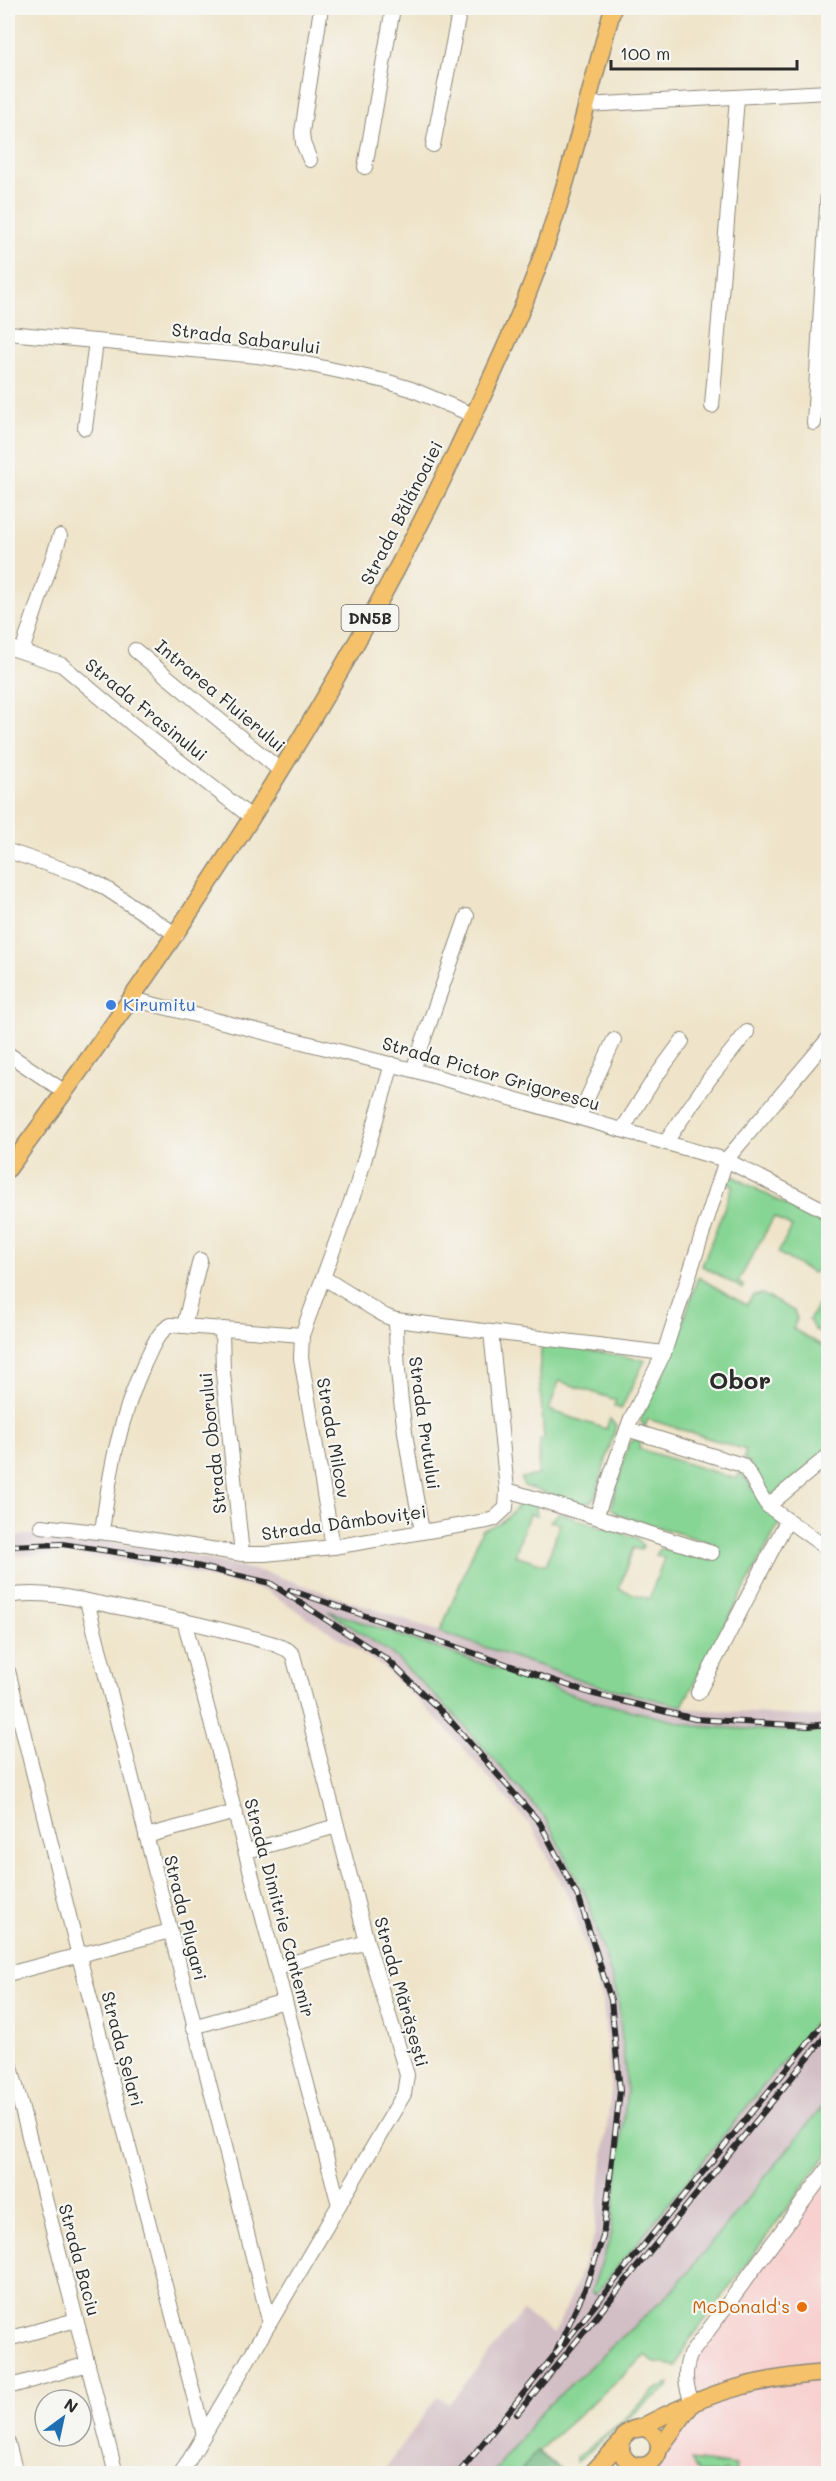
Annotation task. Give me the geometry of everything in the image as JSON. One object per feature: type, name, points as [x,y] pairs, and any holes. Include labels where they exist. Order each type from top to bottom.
[{"type":"main road","name":"Strada Bălănoaiei","points":[[8,1169],[177,935],[281,771],[398,567],[473,415],[537,269],[559,205],[613,8]]},
{"type":"main road","points":[[591,2474],[627,2433],[692,2403],[725,2390],[765,2379],[828,2373]]},
{"type":"main road","points":[[622,2441],[623,2456],[630,2464],[642,2466],[653,2461],[658,2450],[692,2403]]},
{"type":"main road","points":[[638,2429],[644,2429],[653,2434],[658,2450]]},
{"type":"main road","points":[[618,2474],[636,2466]]},
{"type":"street","points":[[310,160],[303,143],[302,132],[321,8]]},
{"type":"street","points":[[366,167],[393,8]]},
{"type":"street","points":[[434,145],[460,8]]},
{"type":"street","points":[[585,105],[828,92]]},
{"type":"street","points":[[712,406],[736,98]]},
{"type":"street","points":[[814,423],[828,191]]},
{"type":"street","name":"Strada Sabarului","points":[[8,333],[258,356],[331,368],[411,389],[473,415]]},
{"type":"street","points":[[85,428],[96,341]]},
{"type":"street","points":[[22,651],[60,536]]},
{"type":"street","name":"Strada Frasinului","points":[[8,647],[62,665],[132,724],[252,818]]},
{"type":"street","name":"Intrarea Fluierului","points":[[135,650],[281,771]]},
{"type":"street","points":[[8,851],[80,875],[102,886],[177,935]]},
{"type":"street","points":[[413,1070],[467,916]]},
{"type":"street","name":"Strada Pictor Grigorescu","points":[[132,999],[392,1064],[726,1160],[828,1212]]},
{"type":"street","points":[[665,1143],[710,1078],[747,1032]]},
{"type":"street","points":[[596,1517],[627,1429],[664,1353],[726,1160],[828,1039]]},
{"type":"street","points":[[579,1116],[614,1040]]},
{"type":"street","points":[[622,1130],[654,1079],[682,1041]]},
{"type":"street","points":[[8,1054],[65,1092]]},
{"type":"street","points":[[102,1532],[116,1443],[138,1379],[160,1332],[171,1325],[302,1335],[357,1185],[392,1064]]},
{"type":"street","points":[[184,1326],[200,1260]]},
{"type":"street","points":[[324,1278],[385,1316],[396,1320],[664,1353]]},
{"type":"street","name":"Strada Prutului","points":[[396,1320],[399,1386],[422,1531]]},
{"type":"street","name":"Strada Oborului","points":[[222,1329],[223,1373],[242,1554]]},
{"type":"street","points":[[491,1332],[507,1490],[712,1552]]},
{"type":"street","name":"Strada Milcov","points":[[302,1335],[301,1358],[333,1546]]},
{"type":"street","points":[[627,1429],[742,1465],[749,1472],[760,1497],[768,1506],[828,1549]]},
{"type":"street","points":[[768,1506],[828,1456]]},
{"type":"street","name":"Strada Dâmboviței","points":[[41,1526],[102,1532],[242,1554],[283,1553],[494,1519],[506,1508],[507,1490]]},
{"type":"street","points":[[698,1693],[787,1521]]},
{"type":"street","points":[[8,1596],[38,1594],[87,1601]]},
{"type":"street","name":"Strada Mărășești","points":[[87,1601],[184,1620],[274,1644],[288,1650],[292,1655],[367,1942],[407,2081],[404,2094],[269,2320],[181,2474]]},
{"type":"street","name":"Strada Plugari","points":[[87,1601],[269,2320]]},
{"type":"street","name":"Strada Dimitrie Cantemir","points":[[184,1620],[339,2205]]},
{"type":"street","name":"Strada Șelari","points":[[8,1671],[79,1956],[204,2434]]},
{"type":"street","points":[[146,1836],[236,1812]]},
{"type":"street","points":[[246,1851],[337,1826]]},
{"type":"street","points":[[8,1974],[170,1931]]},
{"type":"street","points":[[277,1967],[367,1942]]},
{"type":"street","points":[[193,2027],[285,2001]]},
{"type":"street","name":"Strada Baciu","points":[[8,2055],[116,2474]]},
{"type":"street","points":[[692,2403],[685,2384],[686,2367],[690,2355],[828,2168]]},
{"type":"street","points":[[8,2339],[76,2320]]},
{"type":"street","points":[[8,2387],[88,2364]]},
{"type":"street","points":[[8,2443],[16,2474]]},
{"type":"shaded area","points":[[61,1535],[176,1552],[271,1574],[593,1684],[695,1709],[809,1717],[828,1714],[828,2100],[672,2291],[542,2411],[492,2473],[382,2473],[438,2396],[449,2404],[523,2311],[554,2334],[576,2285],[594,2236],[611,2091],[603,2003],[572,1904],[533,1829],[442,1724],[382,1666],[267,1591],[174,1570],[63,1553],[8,1556],[8,1537]]},
{"type":"shaded area","points":[[828,2168],[828,2473],[622,2474],[650,2466],[658,2458],[660,2451],[693,2404],[686,2367]]},
{"type":"green space","points":[[733,1176],[828,1228],[828,1253],[819,1270],[812,1273],[778,1253],[792,1227],[774,1217],[738,1282],[744,1286],[743,1289],[702,1266],[733,1185],[727,1183],[729,1177]]},
{"type":"green space","points":[[698,1277],[746,1305],[753,1296],[762,1294],[794,1311],[797,1319],[793,1329],[828,1349],[828,1451],[769,1499],[751,1465],[744,1459],[746,1450],[648,1419],[645,1427],[641,1422],[641,1417],[672,1356]]},
{"type":"green space","points":[[828,1287],[828,1337],[814,1329],[809,1320]]},
{"type":"green space","points":[[542,1342],[645,1360],[621,1409],[614,1406],[616,1400],[559,1381],[549,1410],[606,1429],[610,1419],[616,1426],[595,1497],[583,1505],[524,1486],[521,1478],[538,1475],[540,1440],[544,1439],[539,1373]]},
{"type":"green space","points":[[641,1440],[639,1449],[737,1479],[740,1472],[780,1522],[682,1706],[593,1684],[440,1632],[482,1530],[504,1519],[514,1511],[521,1500],[534,1504],[537,1516],[529,1514],[515,1555],[546,1565],[560,1524],[550,1521],[559,1513],[637,1538],[643,1546],[641,1550],[633,1548],[619,1589],[649,1599],[664,1558],[656,1555],[660,1549],[666,1548],[709,1560],[714,1544],[619,1515],[611,1508],[626,1451],[629,1443]]},
{"type":"green space","points":[[328,1611],[589,1700],[695,1726],[810,1733],[828,1731],[828,2006],[595,2295],[591,2292],[610,2239],[627,2091],[618,1998],[587,1898],[546,1819],[454,1714],[392,1654]]},
{"type":"green space","points":[[828,2100],[828,2153],[685,2347],[676,2366],[655,2363],[646,2355],[538,2451],[565,2473],[492,2474],[542,2411],[672,2291]]},
{"type":"green space","points":[[670,2384],[577,2462],[577,2457],[621,2422],[656,2389]]},
{"type":"green space","points":[[537,2451],[564,2473],[519,2473]]},
{"type":"green space","points":[[691,2460],[736,2466],[735,2473],[728,2473],[725,2470],[721,2473],[699,2473]]},
{"type":"railway","points":[[8,1546],[62,1544],[175,1561],[270,1583],[388,1660],[448,1718],[540,1823],[580,1901],[611,2000],[620,2091],[603,2237],[585,2289],[556,2352]]},
{"type":"railway","points":[[290,1590],[590,1693],[695,1719],[809,1726],[828,1724]]},
{"type":"railway","points":[[458,2474],[828,2018]]},
{"type":"railway","points":[[517,2414],[828,2033]]},
{"type":"place","name":"Kirumitu","points":[[111,1005]]},
{"type":"place","name":"McDonald's","points":[[802,2307]]},
{"type":"district","name":"Obor","points":[[740,1381]]}]
